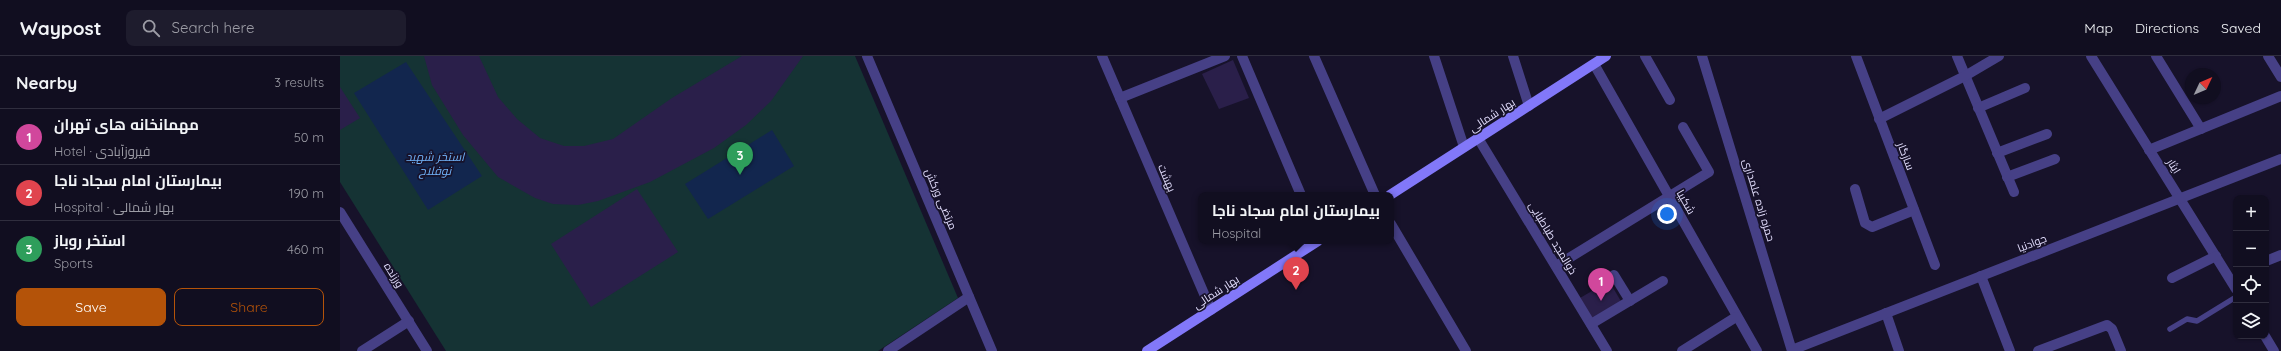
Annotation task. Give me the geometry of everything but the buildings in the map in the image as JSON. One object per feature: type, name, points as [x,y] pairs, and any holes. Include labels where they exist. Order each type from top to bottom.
[{"type":"main road","name":"بهار شمالی","points":[[1394,192],[1606,56]]},
{"type":"main road","name":"بهار شمالی","points":[[1147,351],[1313,244]]},
{"type":"street","name":"مرتضی ورکش","points":[[867,56],[992,351]]},
{"type":"street","name":"بهشت","points":[[1102,56],[1211,310]]},
{"type":"street","points":[[1120,98],[1225,56]]},
{"type":"street","points":[[1242,56],[1300,192]]},
{"type":"street","points":[[1314,56],[1374,192]]},
{"type":"street","points":[[1434,56],[1464,148]]},
{"type":"street","points":[[1513,56],[1529,106]]},
{"type":"street","points":[[1645,56],[1670,100]]},
{"type":"street","name":"حمزه زاده علمداری","points":[[1702,56],[1792,351]]},
{"type":"street","name":"سازگار","points":[[1856,56],[1935,265]]},
{"type":"street","points":[[1956,56],[2014,192]]},
{"type":"street","points":[[1879,119],[1965,76],[1999,56]]},
{"type":"street","name":"ایثار","points":[[2091,56],[2216,256],[2232,275]]},
{"type":"street","points":[[2156,56],[2200,129]]},
{"type":"street","points":[[2268,56],[2281,77]]},
{"type":"street","name":"شکیبا","points":[[1594,64],[1736,317],[1757,351]]},
{"type":"street","points":[[1978,108],[2025,88]]},
{"type":"street","points":[[2149,150],[2281,96]]},
{"type":"street","points":[[1556,266],[1710,172],[1683,127]]},
{"type":"street","points":[[1997,153],[2047,134]]},
{"type":"street","name":"ذوالمجد طباطبایی","points":[[1478,138],[1607,351]]},
{"type":"street","points":[[2008,177],[2055,159]]},
{"type":"street","name":"جوادنیا","points":[[1792,351],[2281,159]]},
{"type":"street","points":[[1855,190],[1865,224],[1868,226],[1872,227],[1914,210]]},
{"type":"street","name":"ورزنده","points":[[340,212],[427,351]]},
{"type":"street","points":[[1394,229],[1466,351]]},
{"type":"street","points":[[2269,260],[2281,255]]},
{"type":"street","points":[[2172,278],[2216,256]]},
{"type":"street","points":[[1614,275],[1630,301]]},
{"type":"street","points":[[1981,276],[2010,351]]},
{"type":"street","points":[[1591,324],[1663,281]]},
{"type":"street","points":[[888,351],[969,297]]},
{"type":"street","points":[[1886,313],[1899,351]]},
{"type":"street","points":[[1682,351],[1736,317]]},
{"type":"street","points":[[362,351],[409,321]]},
{"type":"street","points":[[2038,351],[2107,325],[2112,329],[2121,351]]},
{"type":"street","points":[[2267,339],[2274,351]]},
{"type":"lane","points":[[2170,328],[2187,318],[2197,321],[2233,299]]},
{"type":"green space","points":[[340,56],[855,56],[958,298],[878,351],[446,351],[340,182]]},
{"type":"water","name":"استخر شهید نوفلاح","points":[[406,62],[482,176],[428,210],[354,93]]},
{"type":"water","points":[[772,130],[794,166],[708,219],[685,184]]},
{"type":"place","name":"استخر روباز","points":[[740,175]]},
{"type":"place","name":"بیمارستان امام سجاد ناجا","points":[[1296,290]]},
{"type":"place","name":"مهمانخانه های تهران","points":[[1601,301]]}]
